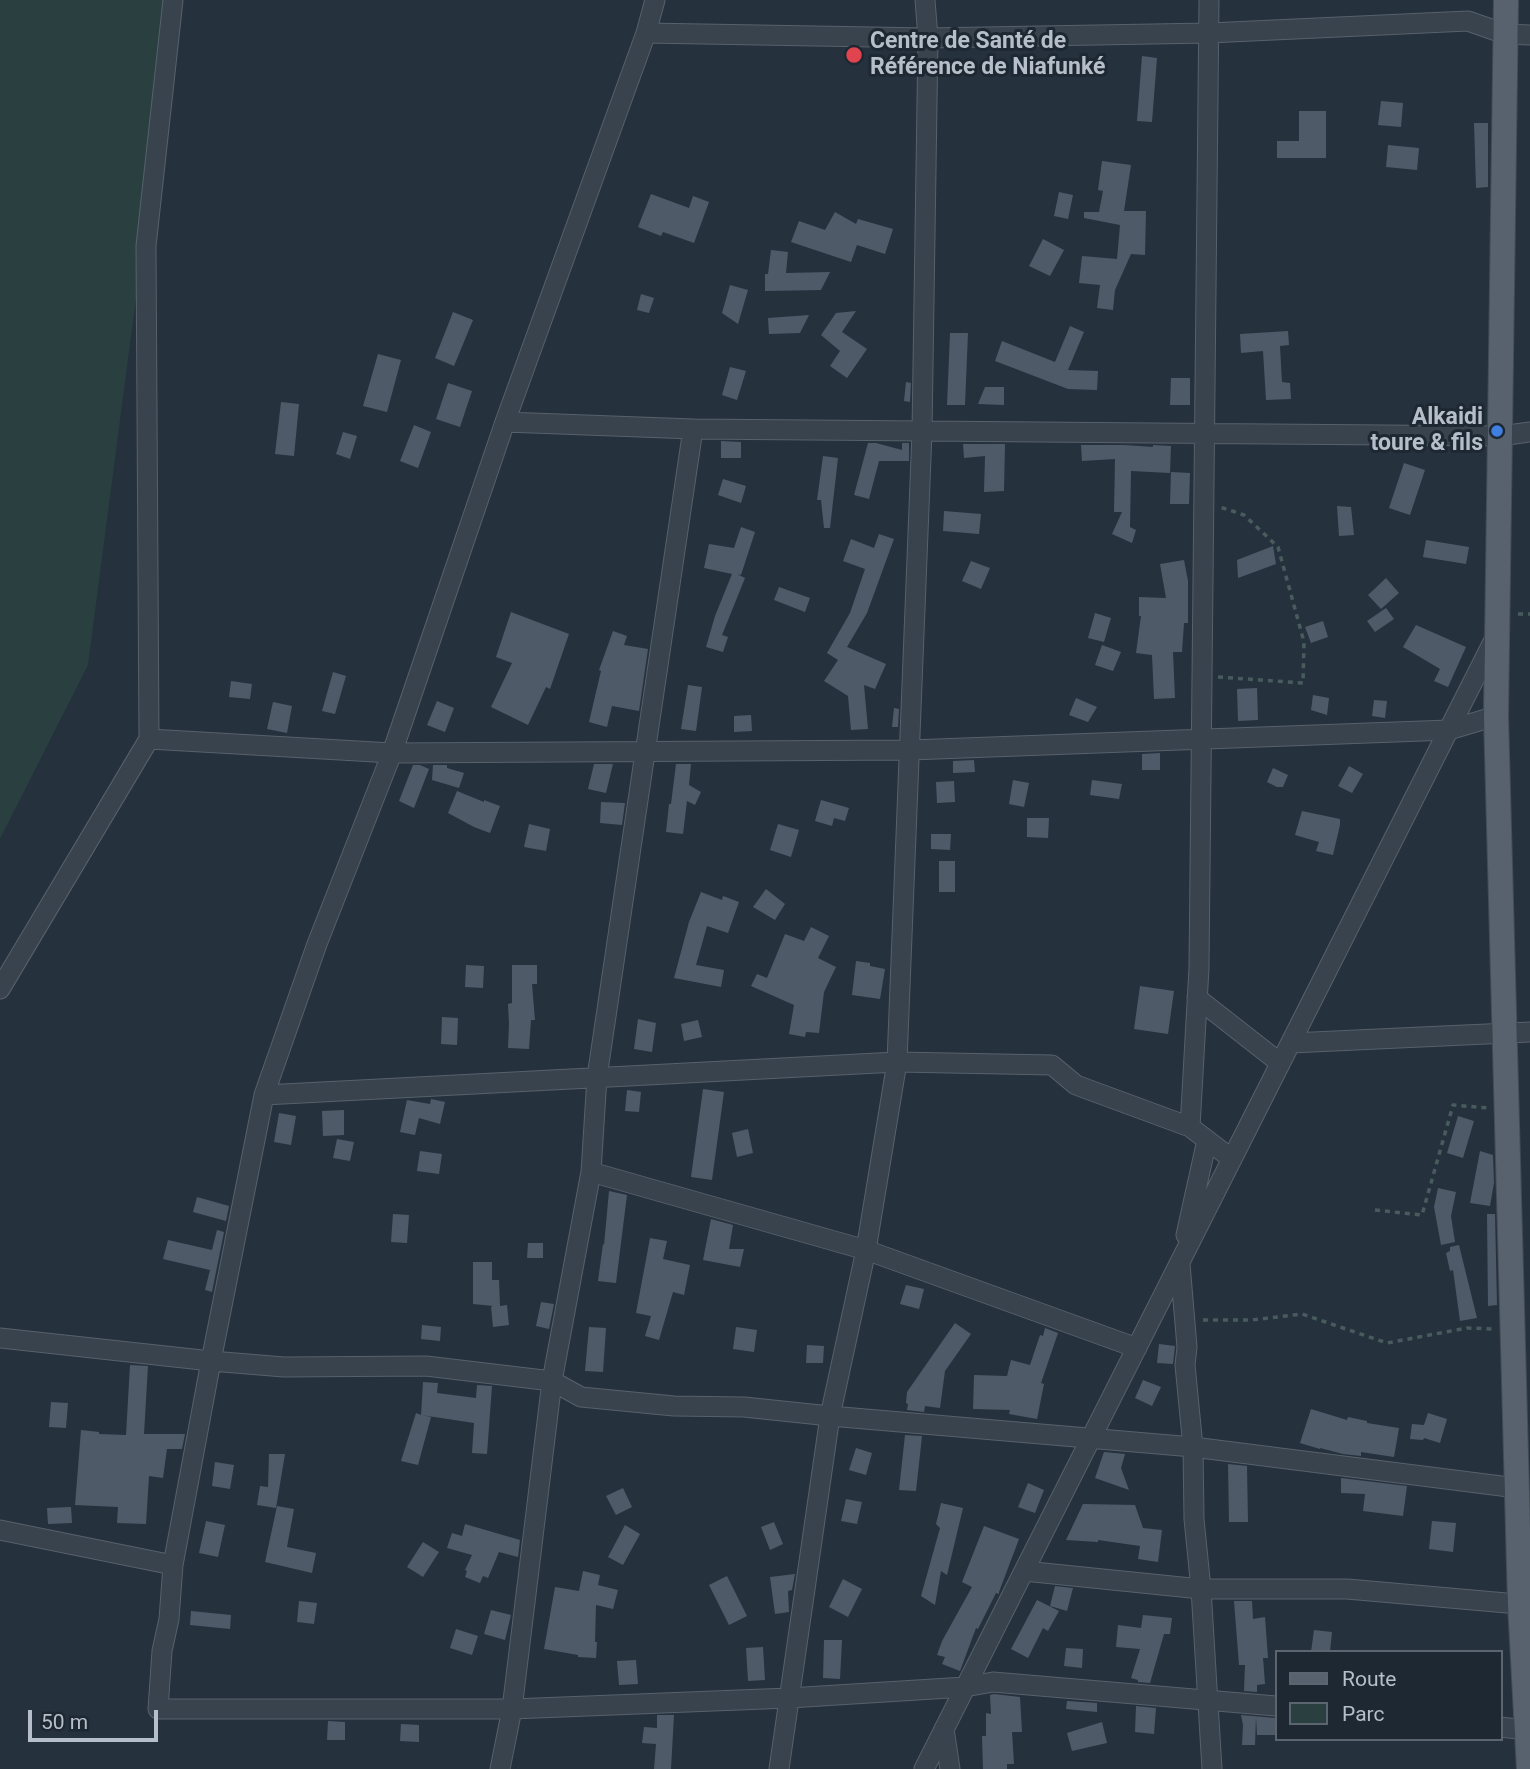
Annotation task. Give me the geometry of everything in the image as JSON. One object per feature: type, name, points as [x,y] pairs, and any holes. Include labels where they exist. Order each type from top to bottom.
[{"type":"main road","points":[[1506,0],[1518,35],[1501,436],[1496,716],[1517,1488],[1525,1604],[1529,1769]]},
{"type":"street","points":[[0,989],[149,739],[146,246],[173,0]]},
{"type":"street","points":[[655,0],[646,33],[505,422],[392,753],[317,944],[264,1095],[173,1565],[158,1709],[512,1709],[789,1698],[965,1687],[993,1682],[1274,1706]]},
{"type":"street","points":[[779,1769],[830,1416],[866,1250],[897,1062],[922,432],[928,38],[925,0]]},
{"type":"street","points":[[1190,1127],[1199,968],[1209,0]]},
{"type":"street","points":[[646,33],[928,38],[1209,33],[1468,21],[1518,35]]},
{"type":"street","points":[[505,422],[693,429],[922,432],[1501,436],[1530,432]]},
{"type":"street","points":[[500,1769],[512,1709],[552,1381],[591,1172],[597,1077],[693,429]]},
{"type":"street","points":[[924,1769],[1498,633]]},
{"type":"street","points":[[149,739],[392,753],[910,750],[1449,730],[1496,716]]},
{"type":"street","points":[[1197,998],[1280,1063]]},
{"type":"street","points":[[1291,1042],[1530,1032]]},
{"type":"street","points":[[264,1095],[897,1062],[1052,1065],[1076,1084],[1190,1127],[1232,1159]]},
{"type":"street","points":[[1207,1140],[1180,1262],[1212,1769]]},
{"type":"street","points":[[591,1172],[866,1250],[1137,1348]]},
{"type":"street","points":[[0,1338],[284,1367],[426,1366],[552,1381],[581,1397],[674,1406],[744,1407],[1193,1447],[1517,1488]]},
{"type":"street","points":[[0,1530],[173,1565]]},
{"type":"street","points":[[1024,1571],[1201,1589],[1347,1589],[1525,1604]]},
{"type":"street","points":[[1502,1727],[1527,1730]]},
{"type":"street","points":[[944,1729],[950,1769]]},
{"type":"path","points":[[1201,676],[1303,683],[1304,642],[1278,547],[1244,515],[1204,503]]},
{"type":"path","points":[[1375,1210],[1422,1215],[1453,1105],[1507,1109]]},
{"type":"path","points":[[1184,1320],[1252,1320],[1302,1314],[1387,1343],[1466,1328],[1513,1330]]},
{"type":"green space","points":[[0,0],[175,0],[88,665],[0,839]]},
{"type":"building","points":[[1142,56],[1157,58],[1152,122],[1137,121]]},
{"type":"building","points":[[1381,101],[1403,103],[1401,127],[1378,125]]},
{"type":"building","points":[[1299,111],[1326,111],[1326,158],[1277,158],[1277,141],[1299,141]]},
{"type":"building","points":[[1474,123],[1488,123],[1488,187],[1476,188]]},
{"type":"building","points":[[1388,145],[1419,148],[1417,170],[1386,167]]},
{"type":"building","points":[[1102,161],[1131,165],[1124,211],[1146,211],[1145,255],[1131,254],[1115,290],[1113,310],[1097,308],[1100,285],[1079,283],[1082,256],[1117,259],[1120,225],[1084,218],[1084,212],[1099,212],[1103,191],[1098,190]]},
{"type":"building","points":[[1059,192],[1073,195],[1068,219],[1054,216]]},
{"type":"building","points":[[651,194],[689,208],[693,196],[709,202],[694,243],[663,232],[661,236],[638,227]]},
{"type":"building","points":[[835,212],[856,224],[858,219],[893,229],[885,254],[857,245],[851,262],[791,242],[799,221],[825,230]]},
{"type":"building","points":[[1043,239],[1064,250],[1050,276],[1029,266]]},
{"type":"building","points":[[771,250],[788,252],[786,273],[830,272],[821,290],[765,291],[765,274],[768,274]]},
{"type":"building","points":[[730,285],[748,290],[738,324],[722,313]]},
{"type":"building","points":[[641,294],[654,298],[649,313],[637,310]]},
{"type":"building","points":[[856,311],[842,332],[867,349],[847,378],[830,366],[840,351],[821,335],[836,313]]},
{"type":"building","points":[[453,312],[473,320],[454,366],[435,358]]},
{"type":"building","points":[[809,315],[800,333],[769,334],[768,318]]},
{"type":"building","points":[[1070,326],[1084,332],[1068,370],[1098,371],[1097,390],[1068,389],[995,361],[1002,341],[1055,362]]},
{"type":"building","points":[[1288,331],[1289,345],[1280,346],[1282,382],[1290,383],[1291,399],[1266,400],[1263,351],[1241,353],[1240,334]]},
{"type":"building","points":[[950,333],[968,333],[965,405],[947,405]]},
{"type":"building","points":[[378,354],[401,360],[387,412],[363,406]]},
{"type":"building","points":[[730,367],[746,371],[737,400],[722,395]]},
{"type":"building","points":[[1171,378],[1190,378],[1190,405],[1170,405]]},
{"type":"building","points":[[906,382],[911,383],[910,402],[904,401]]},
{"type":"building","points":[[448,383],[472,391],[460,427],[436,419]]},
{"type":"building","points":[[985,387],[1004,387],[1004,405],[978,404]]},
{"type":"building","points":[[281,402],[299,404],[294,456],[275,454]]},
{"type":"building","points":[[414,425],[431,432],[418,468],[400,461]]},
{"type":"building","points":[[343,432],[357,436],[350,459],[336,454]]},
{"type":"building","points":[[721,441],[741,442],[741,458],[721,458]]},
{"type":"building","points":[[868,443],[902,450],[902,443],[909,443],[909,461],[879,461],[869,499],[854,495]]},
{"type":"building","points":[[963,444],[1005,444],[1004,491],[984,492],[985,456],[964,458]]},
{"type":"building","points":[[1081,445],[1171,446],[1170,473],[1131,471],[1130,527],[1136,530],[1132,543],[1112,534],[1122,512],[1114,512],[1115,459],[1082,461]]},
{"type":"building","points":[[823,456],[838,458],[830,528],[824,528],[821,500],[817,500]]},
{"type":"building","points":[[1404,463],[1425,470],[1410,515],[1389,508]]},
{"type":"building","points":[[1171,472],[1190,473],[1189,504],[1170,504]]},
{"type":"building","points":[[723,479],[746,486],[741,503],[718,495]]},
{"type":"building","points":[[1337,506],[1351,507],[1354,535],[1339,536]]},
{"type":"building","points":[[944,511],[981,514],[979,534],[943,531]]},
{"type":"building","points":[[741,527],[755,532],[741,575],[737,574],[745,578],[722,635],[728,637],[723,652],[706,647],[732,574],[704,568],[709,544],[734,548]]},
{"type":"building","points":[[879,534],[894,539],[867,613],[847,647],[886,664],[875,689],[864,685],[868,729],[851,730],[848,696],[824,681],[838,660],[827,653],[850,613],[865,569],[843,561],[851,539],[874,548]]},
{"type":"building","points":[[1426,540],[1469,547],[1466,564],[1423,557]]},
{"type":"building","points":[[1273,546],[1276,564],[1238,578],[1237,560]]},
{"type":"building","points":[[1184,560],[1188,581],[1188,623],[1184,623],[1182,652],[1173,652],[1175,698],[1154,699],[1152,655],[1136,653],[1141,616],[1139,597],[1166,598],[1160,564]]},
{"type":"building","points":[[971,561],[990,568],[981,589],[962,581]]},
{"type":"building","points":[[1386,578],[1399,593],[1381,609],[1368,595]]},
{"type":"building","points":[[779,587],[810,598],[805,612],[774,600]]},
{"type":"building","points":[[1386,608],[1394,619],[1375,632],[1367,621]]},
{"type":"building","points":[[511,612],[569,634],[550,689],[546,687],[528,725],[491,707],[512,663],[496,657]]},
{"type":"building","points":[[1095,613],[1111,618],[1104,642],[1088,638]]},
{"type":"building","points":[[1323,621],[1328,637],[1311,643],[1305,627]]},
{"type":"building","points":[[1416,625],[1466,647],[1448,687],[1434,681],[1440,669],[1403,647]]},
{"type":"building","points":[[613,631],[627,636],[624,645],[648,649],[639,711],[612,706],[607,727],[589,722],[601,671],[599,670]]},
{"type":"building","points":[[1102,645],[1121,652],[1113,671],[1095,665]]},
{"type":"building","points":[[333,672],[346,676],[335,714],[322,711]]},
{"type":"building","points":[[231,681],[252,684],[250,699],[229,697]]},
{"type":"building","points":[[688,685],[702,687],[696,731],[681,729]]},
{"type":"building","points":[[1257,688],[1258,720],[1238,721],[1237,689]]},
{"type":"building","points":[[1313,695],[1329,698],[1327,715],[1311,710]]},
{"type":"building","points":[[1076,698],[1097,707],[1088,722],[1069,715]]},
{"type":"building","points":[[1374,700],[1387,701],[1385,718],[1372,716]]},
{"type":"building","points":[[437,701],[454,708],[445,732],[427,725]]},
{"type":"building","points":[[273,702],[292,706],[287,733],[267,729]]},
{"type":"building","points":[[894,708],[899,709],[898,727],[892,727]]},
{"type":"building","points":[[751,715],[752,731],[734,732],[734,716]]},
{"type":"building","points":[[1160,753],[1160,770],[1142,770],[1142,754]]},
{"type":"building","points":[[974,760],[975,772],[953,773],[953,761]]},
{"type":"building","points":[[594,764],[613,764],[606,793],[588,789]]},
{"type":"building","points":[[676,764],[691,764],[689,785],[701,792],[695,805],[687,801],[683,834],[666,832]]},
{"type":"building","points":[[413,765],[429,769],[414,808],[399,801]]},
{"type":"building","points":[[433,765],[447,765],[447,768],[464,773],[459,788],[432,780]]},
{"type":"building","points":[[1349,766],[1363,774],[1352,793],[1338,786]]},
{"type":"building","points":[[1273,768],[1288,775],[1283,787],[1267,782]]},
{"type":"building","points":[[1013,780],[1029,783],[1024,807],[1009,804]]},
{"type":"building","points":[[1092,780],[1122,784],[1119,799],[1090,795]]},
{"type":"building","points":[[954,781],[955,802],[937,803],[936,782]]},
{"type":"building","points":[[457,791],[500,806],[490,833],[448,813]]},
{"type":"building","points":[[821,800],[849,808],[845,821],[834,818],[832,826],[815,821]]},
{"type":"building","points":[[601,802],[625,803],[622,825],[600,823]]},
{"type":"building","points":[[1302,811],[1340,819],[1333,855],[1316,851],[1319,842],[1295,835]]},
{"type":"building","points":[[1027,818],[1049,818],[1048,838],[1027,837]]},
{"type":"building","points":[[529,824],[550,829],[546,851],[524,847]]},
{"type":"building","points":[[778,824],[799,830],[791,857],[770,850]]},
{"type":"building","points":[[931,834],[951,834],[950,850],[931,849]]},
{"type":"building","points":[[939,861],[955,861],[955,892],[939,892]]},
{"type":"building","points":[[766,889],[785,904],[775,920],[753,907]]},
{"type":"building","points":[[701,892],[722,900],[723,896],[739,902],[728,933],[707,926],[696,965],[724,970],[721,987],[674,978],[689,922]]},
{"type":"building","points":[[811,927],[829,936],[818,958],[836,967],[824,992],[819,1033],[806,1032],[805,1037],[789,1034],[794,1005],[751,986],[757,974],[767,978],[785,934],[804,941]]},
{"type":"building","points":[[856,961],[885,969],[880,999],[852,995]]},
{"type":"building","points":[[466,965],[484,966],[483,988],[465,987]]},
{"type":"building","points":[[512,965],[537,965],[537,984],[532,984],[535,1020],[531,1020],[529,1049],[508,1048],[508,1004],[512,1003]]},
{"type":"building","points":[[1140,986],[1174,991],[1168,1034],[1134,1029]]},
{"type":"building","points":[[442,1017],[458,1018],[457,1045],[441,1044]]},
{"type":"building","points":[[638,1019],[656,1023],[652,1052],[634,1049]]},
{"type":"building","points":[[698,1020],[702,1037],[684,1041],[681,1024]]},
{"type":"building","points":[[703,1089],[724,1092],[712,1180],[691,1177]]},
{"type":"building","points":[[627,1090],[641,1092],[639,1112],[625,1111]]},
{"type":"building","points":[[431,1099],[445,1102],[440,1124],[419,1118],[415,1135],[400,1132],[407,1100],[430,1104]]},
{"type":"building","points":[[344,1110],[344,1135],[323,1136],[322,1111]]},
{"type":"building","points":[[279,1113],[296,1116],[291,1145],[274,1142]]},
{"type":"building","points":[[1458,1116],[1474,1121],[1463,1158],[1447,1153]]},
{"type":"building","points":[[748,1129],[753,1153],[737,1157],[732,1133]]},
{"type":"building","points":[[337,1139],[354,1142],[350,1161],[333,1158]]},
{"type":"building","points":[[420,1151],[442,1154],[439,1174],[417,1171]]},
{"type":"building","points":[[1480,1151],[1493,1155],[1494,1183],[1490,1206],[1470,1203]]},
{"type":"building","points":[[1438,1188],[1456,1192],[1451,1216],[1455,1242],[1441,1245],[1434,1207]]},
{"type":"building","points":[[609,1191],[627,1195],[616,1283],[598,1281]]},
{"type":"building","points":[[197,1197],[229,1206],[226,1221],[193,1212]]},
{"type":"building","points":[[393,1214],[409,1215],[407,1243],[391,1242]]},
{"type":"building","points":[[1487,1214],[1495,1214],[1497,1305],[1488,1306]]},
{"type":"building","points":[[711,1219],[733,1225],[729,1249],[744,1249],[740,1267],[703,1260]]},
{"type":"building","points":[[217,1230],[224,1232],[212,1292],[205,1290],[210,1270],[163,1259],[168,1240],[212,1250]]},
{"type":"building","points":[[650,1238],[667,1241],[663,1259],[690,1265],[684,1295],[673,1292],[659,1340],[645,1336],[651,1316],[636,1313]]},
{"type":"building","points":[[528,1243],[543,1243],[543,1258],[527,1258]]},
{"type":"building","points":[[1459,1245],[1477,1318],[1460,1321],[1453,1270],[1450,1271],[1446,1253],[1450,1251],[1450,1247]]},
{"type":"building","points":[[473,1262],[492,1262],[492,1280],[499,1280],[500,1306],[507,1305],[509,1325],[493,1327],[493,1306],[473,1304]]},
{"type":"building","points":[[906,1285],[924,1289],[919,1309],[900,1304]]},
{"type":"building","points":[[541,1302],[554,1304],[549,1329],[536,1326]]},
{"type":"building","points":[[955,1323],[971,1334],[945,1371],[940,1408],[925,1406],[924,1412],[907,1410],[907,1392]]},
{"type":"building","points":[[422,1325],[441,1327],[440,1341],[421,1339]]},
{"type":"building","points":[[589,1327],[606,1328],[603,1372],[585,1371]]},
{"type":"building","points":[[736,1327],[757,1330],[754,1352],[733,1349]]},
{"type":"building","points":[[1045,1328],[1058,1333],[1041,1383],[1044,1384],[1037,1419],[1009,1414],[1010,1410],[973,1409],[974,1375],[1007,1376],[1011,1360],[1030,1365]]},
{"type":"building","points":[[1159,1344],[1175,1346],[1173,1364],[1157,1363]]},
{"type":"building","points":[[807,1345],[824,1346],[823,1363],[806,1363]]},
{"type":"building","points":[[130,1365],[148,1366],[144,1434],[185,1434],[182,1449],[167,1449],[163,1478],[149,1476],[146,1524],[117,1523],[118,1507],[75,1505],[81,1430],[126,1435]]},
{"type":"building","points":[[1143,1380],[1161,1387],[1152,1406],[1135,1398]]},
{"type":"building","points":[[423,1382],[438,1383],[437,1393],[476,1398],[477,1385],[492,1386],[487,1454],[472,1453],[474,1423],[421,1415]]},
{"type":"building","points":[[51,1402],[68,1403],[66,1428],[49,1427]]},
{"type":"building","points":[[1311,1409],[1347,1420],[1348,1417],[1399,1428],[1394,1457],[1361,1452],[1361,1456],[1343,1454],[1300,1443]]},
{"type":"building","points":[[416,1413],[431,1417],[418,1465],[401,1461]]},
{"type":"building","points":[[1428,1413],[1447,1419],[1440,1443],[1424,1438],[1410,1439],[1412,1424],[1424,1425]]},
{"type":"building","points":[[905,1435],[922,1436],[916,1491],[899,1490]]},
{"type":"building","points":[[856,1448],[872,1453],[866,1475],[849,1470]]},
{"type":"building","points":[[1104,1452],[1125,1454],[1121,1468],[1129,1490],[1095,1478]]},
{"type":"building","points":[[269,1454],[285,1454],[276,1508],[257,1505],[260,1486],[268,1487]]},
{"type":"building","points":[[215,1462],[234,1465],[230,1489],[212,1486]]},
{"type":"building","points":[[1228,1464],[1247,1466],[1248,1522],[1229,1522]]},
{"type":"building","points":[[1341,1478],[1407,1486],[1403,1516],[1363,1511],[1365,1494],[1341,1493]]},
{"type":"building","points":[[1028,1483],[1044,1490],[1035,1513],[1018,1507]]},
{"type":"building","points":[[623,1488],[632,1507],[616,1515],[606,1496]]},
{"type":"building","points":[[846,1499],[862,1502],[857,1524],[841,1521]]},
{"type":"building","points":[[941,1503],[963,1508],[947,1575],[941,1571],[935,1605],[921,1596],[940,1528],[936,1524]]},
{"type":"building","points":[[1083,1504],[1135,1505],[1143,1528],[1162,1530],[1158,1562],[1138,1559],[1140,1546],[1098,1540],[1066,1540]]},
{"type":"building","points":[[277,1506],[294,1509],[287,1547],[316,1553],[312,1573],[265,1562]]},
{"type":"building","points":[[71,1507],[72,1523],[48,1524],[47,1508]]},
{"type":"building","points":[[206,1521],[225,1525],[218,1557],[199,1553]]},
{"type":"building","points":[[1432,1521],[1456,1523],[1453,1552],[1429,1549]]},
{"type":"building","points":[[774,1522],[783,1544],[770,1550],[761,1527]]},
{"type":"building","points":[[465,1524],[520,1540],[518,1557],[499,1552],[488,1578],[483,1576],[480,1583],[465,1577],[465,1570],[472,1555],[447,1548],[452,1533],[462,1536]]},
{"type":"building","points":[[625,1525],[640,1534],[623,1565],[608,1557]]},
{"type":"building","points":[[984,1526],[1019,1539],[999,1594],[996,1593],[978,1629],[976,1628],[960,1671],[942,1664],[945,1657],[937,1655],[972,1587],[962,1582]]},
{"type":"building","points":[[423,1542],[439,1552],[423,1577],[407,1567]]},
{"type":"building","points":[[583,1571],[600,1575],[598,1585],[618,1590],[613,1609],[596,1605],[596,1658],[544,1649],[555,1587],[579,1591]]},
{"type":"building","points":[[795,1574],[792,1590],[788,1591],[789,1612],[775,1614],[770,1577]]},
{"type":"building","points":[[727,1576],[747,1616],[729,1625],[709,1585]]},
{"type":"building","points":[[843,1579],[862,1589],[848,1617],[829,1607]]},
{"type":"building","points":[[1055,1586],[1073,1588],[1067,1611],[1050,1606]]},
{"type":"building","points":[[1037,1600],[1059,1611],[1048,1631],[1043,1628],[1028,1658],[1011,1649]]},
{"type":"building","points":[[299,1601],[317,1603],[314,1624],[297,1622]]},
{"type":"building","points":[[1234,1601],[1252,1601],[1253,1619],[1265,1617],[1268,1658],[1263,1658],[1265,1684],[1257,1685],[1257,1692],[1244,1691],[1245,1665],[1239,1665]]},
{"type":"building","points":[[491,1610],[511,1615],[505,1640],[484,1634]]},
{"type":"building","points":[[191,1611],[231,1615],[230,1629],[190,1625]]},
{"type":"building","points":[[1143,1615],[1172,1618],[1170,1634],[1164,1634],[1150,1683],[1131,1678],[1140,1649],[1116,1647],[1118,1625],[1141,1628]]},
{"type":"building","points":[[456,1629],[478,1636],[472,1655],[450,1648]]},
{"type":"building","points":[[1314,1630],[1332,1632],[1330,1650],[1311,1650]]},
{"type":"building","points":[[824,1640],[842,1640],[840,1679],[823,1678]]},
{"type":"building","points":[[763,1647],[765,1680],[748,1681],[746,1648]]},
{"type":"building","points":[[1066,1648],[1083,1649],[1082,1668],[1064,1666]]},
{"type":"building","points":[[636,1660],[638,1684],[619,1685],[617,1661]]},
{"type":"building","points":[[990,1695],[1020,1697],[1022,1732],[1012,1732],[1014,1764],[1007,1764],[1007,1769],[983,1769],[982,1736],[986,1736],[986,1713],[991,1714]]},
{"type":"building","points":[[1067,1701],[1097,1703],[1097,1712],[1066,1709]]},
{"type":"building","points":[[1136,1706],[1156,1708],[1154,1734],[1135,1732]]},
{"type":"building","points":[[657,1715],[674,1715],[671,1769],[654,1769],[656,1744],[642,1743],[644,1727],[657,1728]]},
{"type":"building","points":[[1241,1715],[1274,1718],[1274,1735],[1257,1735],[1256,1717],[1255,1745],[1242,1745]]},
{"type":"building","points":[[328,1721],[345,1722],[345,1740],[327,1740]]},
{"type":"building","points":[[1102,1722],[1107,1743],[1072,1751],[1067,1733]]},
{"type":"building","points":[[401,1724],[419,1725],[419,1742],[400,1741]]},
{"type":"place","name":"Centre de Santé de Référence de Niafunké","points":[[854,55]]},
{"type":"place","name":"Alkaidi toure & fils","points":[[1497,431]]}]
